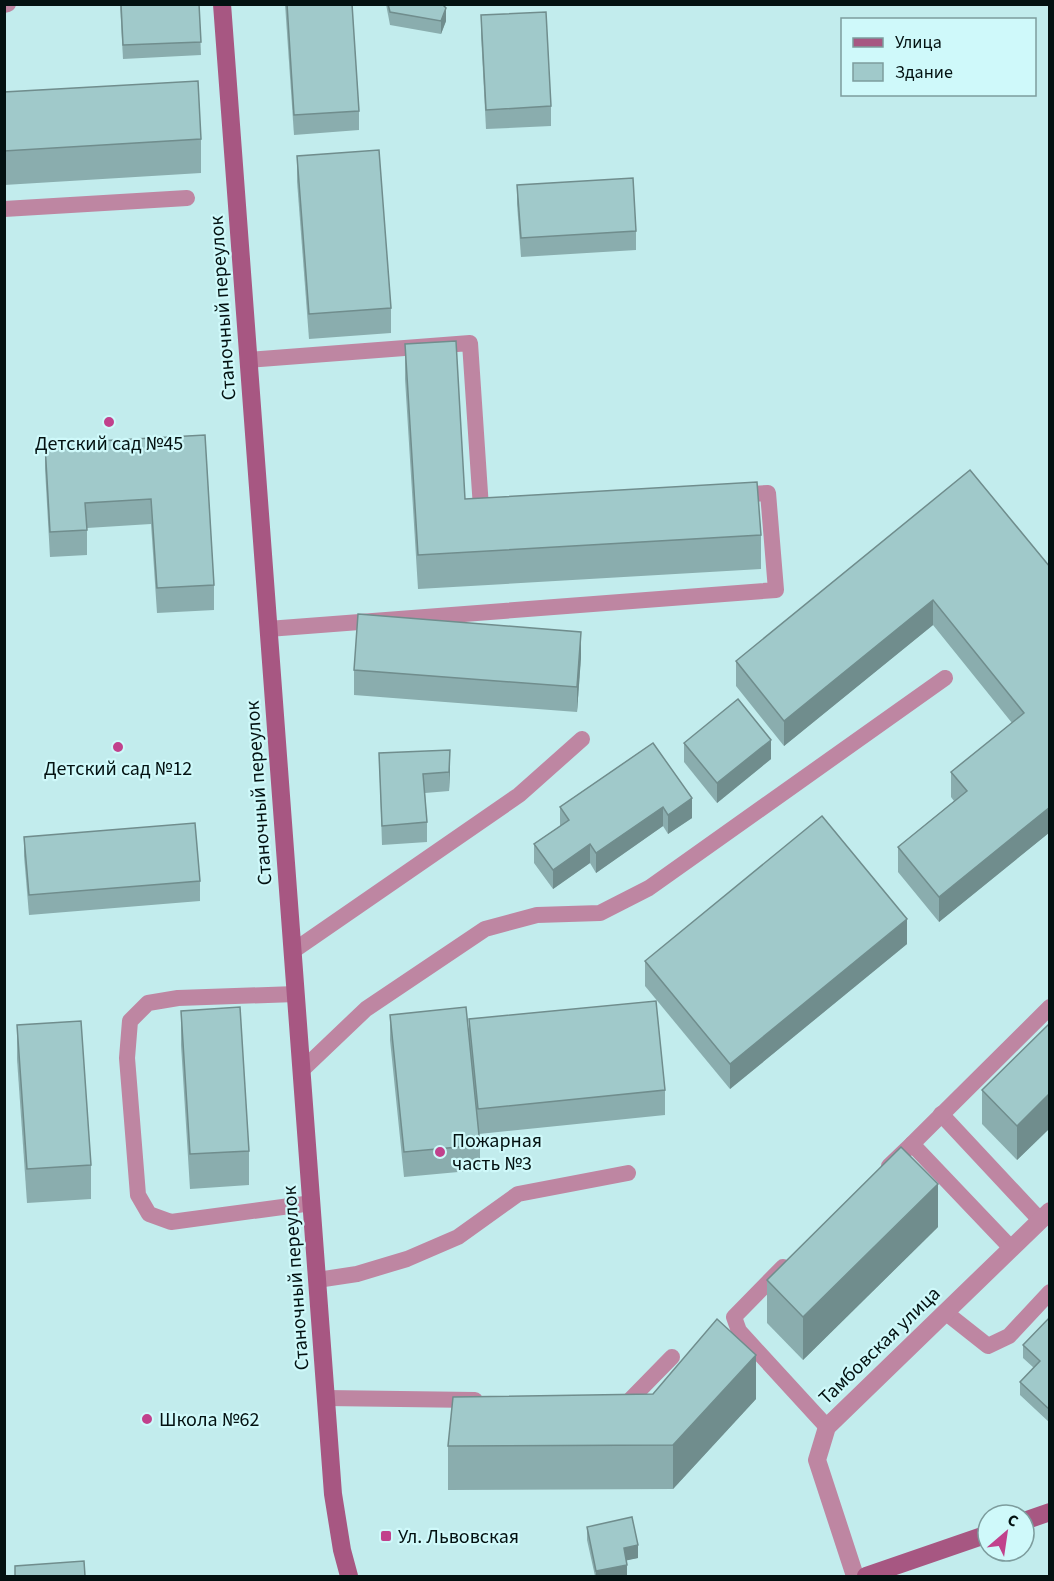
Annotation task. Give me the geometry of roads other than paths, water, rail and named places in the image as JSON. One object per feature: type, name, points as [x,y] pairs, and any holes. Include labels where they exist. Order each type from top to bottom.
[{"type":"main road","name":"Станочный переулок","points":[[222,4],[333,1494],[342,1550],[349,1576]]},
{"type":"main road","points":[[866,1576],[976,1538]]},
{"type":"street","name":"Тамбовская улица","points":[[855,1576],[817,1460],[827,1427],[1045,1215]]},
{"type":"lane","points":[[4,208],[187,198]]},
{"type":"lane","points":[[248,360],[470,343],[481,508],[505,507]]},
{"type":"lane","points":[[268,629],[776,590],[768,494],[720,496]]},
{"type":"lane","points":[[302,1070],[366,1009],[485,929],[537,915],[600,913],[649,888],[945,678]]},
{"type":"lane","points":[[293,951],[519,795],[582,739]]},
{"type":"lane","points":[[296,994],[178,998],[148,1004],[130,1021],[127,1058],[138,1195],[149,1214],[171,1222],[312,1203]]},
{"type":"lane","points":[[877,1177],[1050,1007]]},
{"type":"lane","points":[[942,1114],[1045,1215]]},
{"type":"lane","points":[[912,1144],[1011,1248]]},
{"type":"lane","points":[[317,1280],[357,1274],[407,1259],[458,1237],[518,1194],[628,1173]]},
{"type":"lane","points":[[799,1251],[747,1301],[735,1317],[739,1331],[827,1427]]},
{"type":"lane","points":[[945,1312],[988,1346],[1009,1336],[1050,1293]]},
{"type":"lane","points":[[599,1402],[628,1402],[672,1357]]},
{"type":"lane","points":[[326,1398],[495,1401]]},
{"type":"place","name":"Детский сад №45","points":[[109,422]]},
{"type":"place","name":"Детский сад №12","points":[[118,747]]},
{"type":"place","name":"Пожарная часть №3","points":[[440,1152]]},
{"type":"place","name":"Школа №62","points":[[147,1419]]},
{"type":"place","name":"Ул. Львовская","points":[[386,1536]]}]
